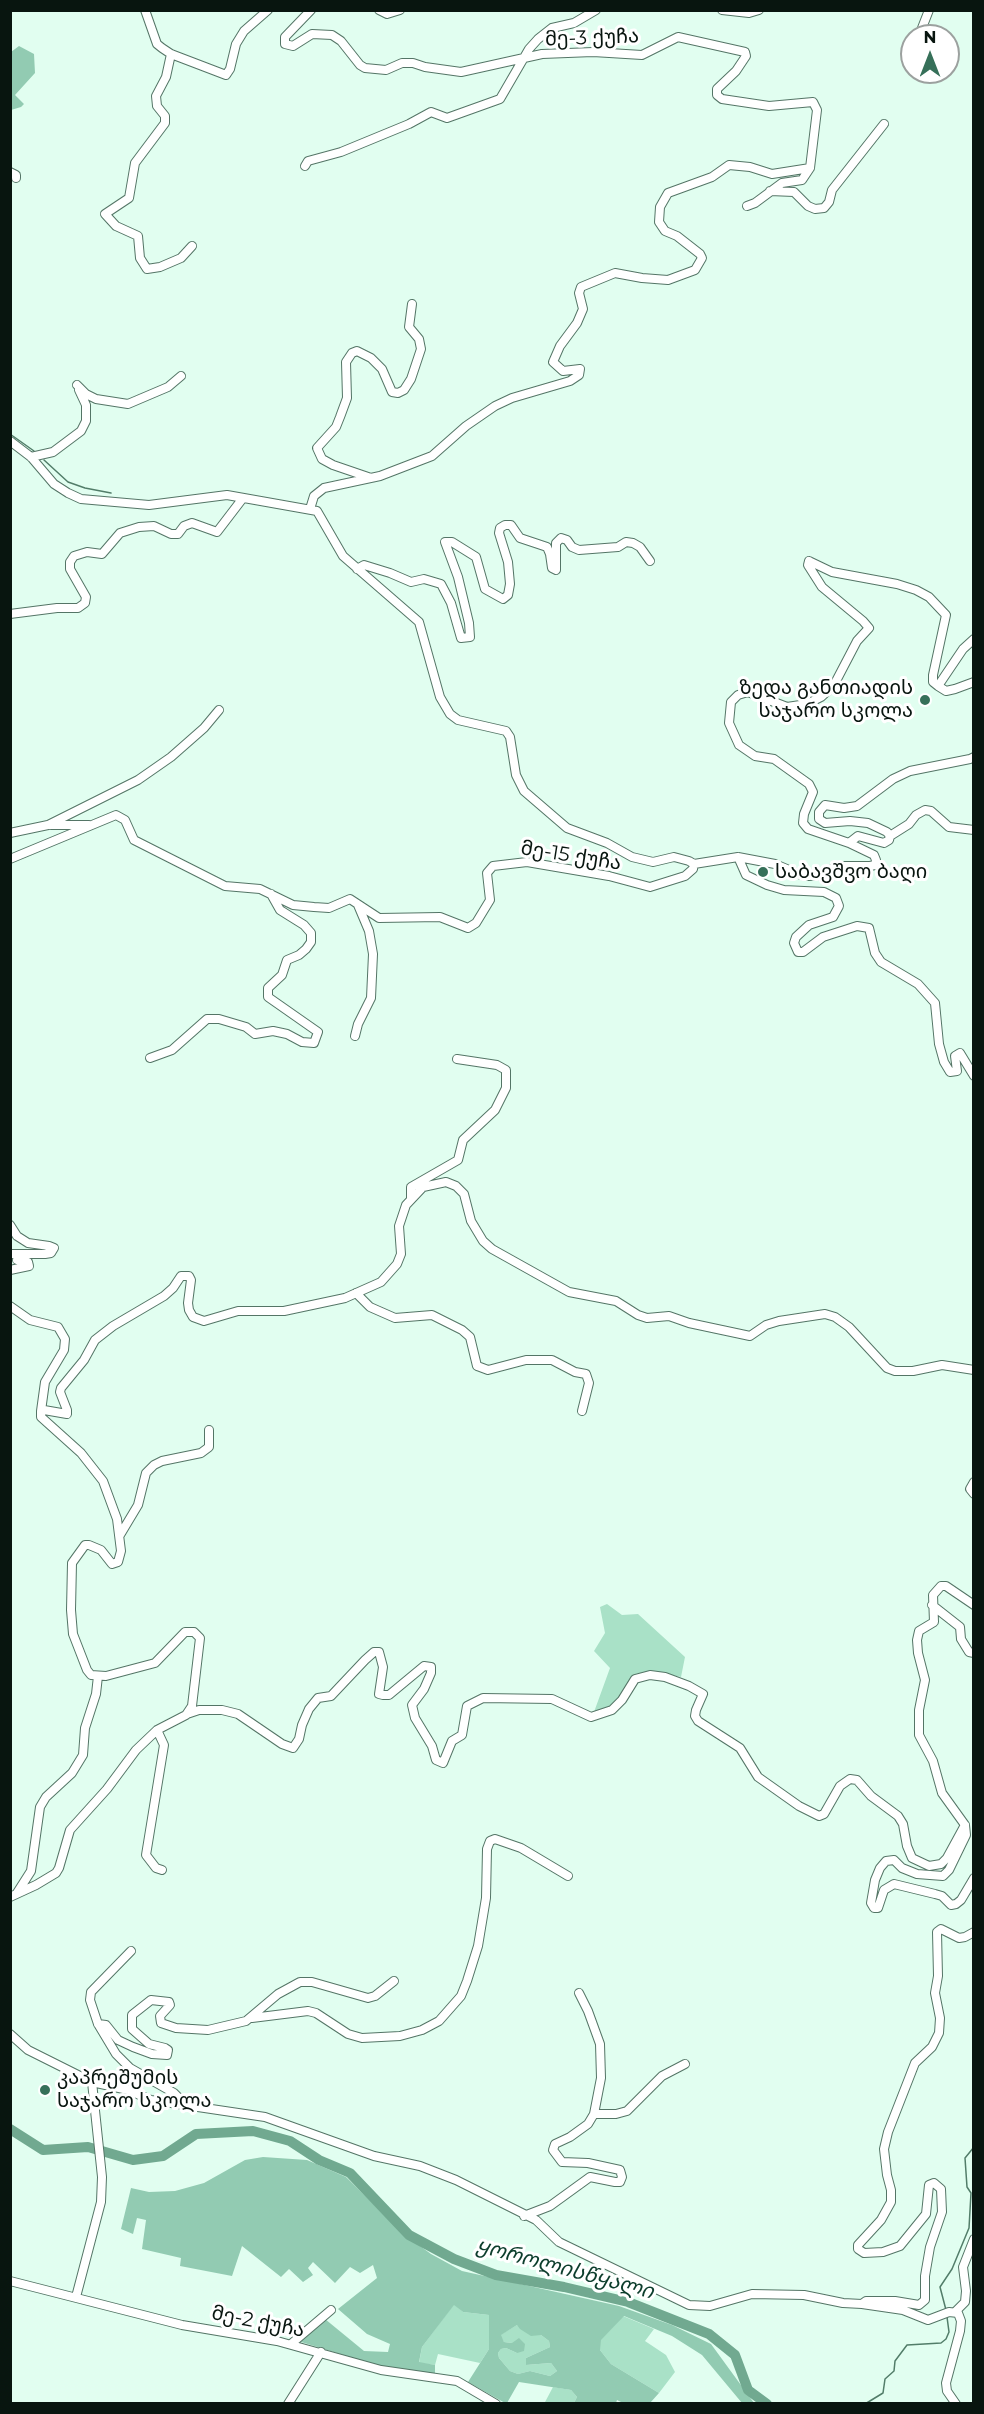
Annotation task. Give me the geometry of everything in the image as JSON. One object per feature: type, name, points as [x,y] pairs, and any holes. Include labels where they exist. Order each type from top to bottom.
[{"type":"street","points":[[145,10],[157,44],[171,54],[226,75],[230,69],[236,44],[244,31],[268,10]]},
{"type":"street","points":[[311,10],[285,37],[285,44],[293,46],[312,34],[332,35],[341,41],[365,68],[387,70],[402,63],[413,63],[461,72],[525,59]]},
{"type":"street","points":[[379,10],[387,14],[400,10]]},
{"type":"street","points":[[305,166],[308,161],[341,152],[409,124],[431,112],[447,118],[500,99],[529,49],[552,28],[574,23],[596,10]]},
{"type":"street","points":[[722,10],[749,13],[759,10]]},
{"type":"street","points":[[923,24],[929,10]]},
{"type":"street","name":"მე-3 ქუჩა","points":[[525,59],[542,54],[592,52],[642,56],[678,37],[745,52],[746,56],[736,71],[717,89],[717,95],[722,99],[769,106],[813,102],[817,110],[810,168]]},
{"type":"street","points":[[171,54],[166,77],[156,96],[157,106],[165,116],[165,123],[135,163],[129,198],[105,214],[116,226],[138,236],[140,258],[147,269],[160,267],[181,258],[192,246]]},
{"type":"street","points":[[770,191],[794,192],[808,206],[815,209],[824,208],[829,202],[832,190],[884,124]]},
{"type":"street","points":[[309,509],[314,496],[324,488],[372,478],[432,456],[466,426],[495,406],[512,398],[570,381],[579,375],[580,369],[563,371],[553,362],[560,346],[577,324],[583,309],[579,293],[581,286],[615,273],[642,278],[668,279],[695,270],[702,258],[677,236],[665,231],[659,222],[660,207],[668,193],[711,177],[729,165],[750,167],[772,174],[810,168]]},
{"type":"street","points":[[747,206],[755,203],[782,183],[802,180],[810,168]]},
{"type":"street","points":[[372,478],[333,465],[322,459],[317,448],[336,427],[340,417],[346,398],[346,362],[352,353],[357,351],[382,369],[392,392],[398,393],[404,390],[411,379],[421,349],[419,339],[409,327],[412,304]]},
{"type":"street","points":[[31,457],[53,452],[81,431],[86,421],[86,405],[77,385],[86,394],[96,399],[128,404],[168,387],[181,376]]},
{"type":"street","points":[[10,441],[31,457],[54,483],[81,499],[149,505],[220,495],[317,512],[337,548],[357,569],[419,622],[440,697],[450,714],[458,720],[506,731],[520,784],[567,828],[608,843],[632,856],[653,862],[674,857],[694,864],[738,857],[775,864],[809,876],[819,875],[839,866],[875,865],[874,855],[849,843],[808,829],[804,823],[804,814],[813,792],[809,784],[774,759],[755,756],[739,745],[729,723],[731,702],[738,695],[748,692],[787,707],[807,704],[821,697],[834,685],[857,640],[869,628],[822,587],[808,565],[810,561],[832,572],[897,584],[929,597],[946,615],[933,682],[946,691],[974,682]]},
{"type":"street","points":[[10,614],[57,608],[78,608],[85,603],[86,597],[70,569],[70,562],[74,556],[87,552],[102,554],[120,533],[139,527],[154,526],[171,534],[178,534],[184,526],[192,524],[217,532],[243,498]]},
{"type":"street","points":[[357,569],[364,566],[411,582],[424,579],[441,584],[451,603],[462,638],[470,638],[469,623],[458,577],[445,542],[452,542],[476,557],[485,589],[503,599],[508,595],[510,584],[508,562],[499,533],[500,528],[505,525],[511,525],[520,538],[547,547],[552,568],[556,570],[556,543],[561,538],[579,550],[618,547],[626,542],[633,543],[640,547],[650,561]]},
{"type":"street","points":[[938,686],[963,648],[974,639]]},
{"type":"street","points":[[48,825],[138,780],[171,757],[204,728],[219,710]]},
{"type":"street","points":[[890,836],[887,832],[868,823],[850,821],[825,823],[819,819],[819,812],[825,805],[844,808],[857,806],[893,779],[910,771],[974,757]]},
{"type":"street","points":[[849,843],[858,836],[884,843],[925,810],[931,811],[949,827],[974,830]]},
{"type":"street","points":[[10,859],[116,815],[125,820],[134,840],[215,882],[233,888],[260,890],[293,904],[314,907],[329,908],[347,899],[356,902],[369,931],[373,954],[371,998],[358,1024],[355,1036]]},
{"type":"street","points":[[10,833],[48,825],[93,825]]},
{"type":"street","points":[[738,857],[746,875],[767,885],[784,890],[824,892],[836,898],[839,906],[833,917],[809,925],[796,937],[798,952],[803,952],[823,937],[857,926],[869,928],[875,952],[881,962],[918,984],[935,1003],[939,1044],[944,1062],[951,1072],[957,1071],[955,1056],[960,1053],[974,1076]]},
{"type":"street","name":"მე-15 ქუჩა","points":[[356,902],[372,916],[379,918],[440,917],[468,928],[476,923],[488,906],[491,897],[487,873],[493,866],[500,863],[527,862],[609,876],[650,886],[685,876],[693,869],[694,864]]},
{"type":"street","points":[[150,1058],[172,1050],[207,1019],[219,1019],[246,1027],[255,1034],[273,1031],[287,1034],[302,1042],[314,1043],[318,1032],[268,997],[268,988],[282,975],[287,960],[298,956],[311,942],[311,933],[304,925],[280,910],[271,894]]},
{"type":"street","points":[[411,1199],[411,1187],[458,1160],[463,1140],[495,1110],[506,1088],[506,1070],[497,1065],[457,1059]]},
{"type":"street","points":[[41,1411],[49,1410],[62,1415],[67,1414],[61,1388],[84,1360],[95,1340],[100,1334],[164,1296],[181,1276],[189,1276],[190,1280],[189,1310],[193,1317],[204,1321],[238,1311],[299,1308],[356,1293],[381,1282],[397,1264],[401,1254],[399,1226],[411,1199],[423,1187],[446,1182],[456,1186],[464,1194],[471,1221],[477,1233],[492,1249],[530,1268],[554,1285],[569,1292],[616,1301],[647,1318],[669,1316],[750,1336],[766,1325],[779,1321],[825,1314],[835,1317],[849,1327],[887,1368],[895,1371],[913,1371],[942,1365],[974,1370]]},
{"type":"street","points":[[10,1225],[21,1240],[32,1245],[54,1248],[51,1253],[45,1254],[10,1254]]},
{"type":"street","points":[[10,1259],[25,1260],[30,1264],[25,1268],[10,1270]]},
{"type":"street","points":[[356,1293],[370,1307],[395,1318],[432,1315],[462,1330],[470,1338],[477,1366],[488,1370],[526,1360],[552,1360],[575,1372],[586,1374],[589,1383],[582,1411]]},
{"type":"street","points":[[10,1306],[30,1320],[58,1327],[65,1339],[64,1350],[45,1382],[41,1417],[81,1453],[103,1481],[113,1505],[121,1551],[116,1564],[109,1561],[101,1550],[89,1545],[85,1545],[72,1563],[70,1610],[73,1634],[87,1670],[98,1676],[119,1674],[155,1663],[185,1632],[194,1632],[200,1638],[199,1650],[194,1698],[186,1714]]},
{"type":"street","points":[[119,1535],[138,1505],[146,1473],[154,1464],[162,1461],[201,1453],[209,1447],[209,1430]]},
{"type":"street","points":[[974,1482],[970,1489],[974,1494]]},
{"type":"street","points":[[974,1605],[946,1586],[941,1586],[933,1595],[934,1622],[919,1630],[917,1640],[918,1653],[926,1680],[919,1710],[919,1735],[933,1761],[942,1793],[965,1825],[966,1835],[949,1870],[943,1876],[908,1871],[890,1860],[880,1868],[871,1904],[874,1908],[878,1908],[884,1890],[894,1884],[942,1896],[951,1905],[956,1904],[974,1878]]},
{"type":"street","points":[[932,1604],[960,1627],[961,1639],[969,1652],[974,1653]]},
{"type":"street","points":[[13,1896],[56,1873],[70,1830],[107,1789],[136,1750],[157,1730],[186,1714],[199,1710],[222,1710],[238,1714],[282,1744],[293,1748],[299,1739],[309,1709],[318,1698],[331,1696],[374,1652],[380,1652],[383,1667],[379,1694],[389,1695],[424,1666],[431,1667],[431,1673],[424,1689],[412,1705],[415,1718],[432,1746],[436,1760],[443,1762],[452,1741],[462,1735],[467,1706],[483,1698],[552,1699],[591,1717],[612,1710],[622,1700],[635,1679],[650,1676],[666,1677],[689,1686],[703,1695],[696,1710],[695,1716],[698,1721],[740,1748],[758,1777],[768,1786],[819,1816],[824,1814],[840,1786],[850,1779],[857,1780],[872,1796],[898,1816],[903,1824],[912,1858],[929,1866],[941,1864],[947,1858],[965,1825]]},
{"type":"street","points":[[13,1896],[26,1882],[31,1871],[40,1807],[46,1797],[72,1773],[83,1755],[87,1720],[96,1694],[98,1676]]},
{"type":"street","points":[[157,1730],[164,1745],[146,1855],[156,1868],[162,1870]]},
{"type":"street","points":[[98,2024],[106,2025],[118,2040],[133,2047],[152,2054],[167,2055],[168,2050],[149,2044],[132,2029],[132,2015],[151,2001],[169,2002],[170,2005],[160,2016],[159,2021],[176,2028],[208,2030],[252,2018],[308,2011],[316,2013],[348,2034],[362,2038],[400,2036],[422,2030],[439,2021],[461,1996],[468,1981],[478,1946],[486,1898],[487,1849],[490,1841],[495,1839],[520,1848],[568,1876]]},
{"type":"street","points":[[862,2304],[866,2301],[895,2301],[919,2305],[925,2300],[925,2276],[930,2247],[942,2212],[941,2189],[934,2182],[929,2185],[926,2214],[900,2246],[883,2252],[864,2253],[858,2250],[858,2245],[874,2229],[891,2202],[884,2149],[888,2132],[915,2063],[932,2047],[939,2033],[940,2018],[934,1994],[938,1976],[937,1932],[941,1929],[959,1938],[974,1932]]},
{"type":"street","points":[[131,1951],[91,1992],[90,2000],[98,2024],[116,2054],[130,2068],[174,2093],[187,2106]]},
{"type":"street","points":[[252,2018],[278,1994],[300,1982],[312,1982],[368,1998],[375,1996],[394,1981]]},
{"type":"street","points":[[524,2216],[550,2206],[590,2177],[615,2182],[621,2180],[620,2170],[588,2163],[562,2162],[555,2154],[555,2144],[579,2132],[594,2114],[603,2067],[600,2044],[579,1993]]},
{"type":"street","points":[[10,2034],[28,2050],[92,2082],[128,2090],[151,2100],[265,2117],[374,2156],[420,2166],[456,2180],[536,2220],[559,2242],[689,2305],[710,2306],[752,2294],[804,2295],[843,2303],[903,2310],[928,2320],[949,2312],[965,2302],[967,2296],[963,2267],[974,2239]]},
{"type":"street","points":[[594,2114],[616,2114],[627,2111],[655,2082],[685,2064]]},
{"type":"street","points":[[76,2297],[101,2202],[102,2177],[92,2082]]},
{"type":"street","name":"მე-2 ქუჩა","points":[[10,2281],[182,2325],[291,2344],[381,2370],[457,2381],[496,2403]]},
{"type":"street","points":[[291,2344],[331,2310]]},
{"type":"street","points":[[949,2312],[960,2316],[960,2331],[946,2383],[946,2391],[956,2403]]},
{"type":"street","points":[[288,2403],[321,2352]]},
{"type":"green space","points":[[19,46],[34,54],[35,73],[15,95],[24,104],[11,110],[11,52]]},
{"type":"green space","points":[[607,1604],[622,1615],[638,1614],[685,1657],[681,1677],[652,1671],[635,1674],[620,1700],[611,1709],[594,1712],[610,1668],[594,1651],[605,1633],[600,1607]]},
{"type":"green space","points":[[263,2157],[307,2160],[346,2177],[405,2235],[431,2254],[462,2271],[619,2306],[672,2325],[711,2344],[754,2403],[742,2403],[702,2355],[672,2336],[624,2316],[601,2340],[600,2350],[611,2364],[659,2393],[650,2403],[623,2403],[617,2400],[616,2403],[574,2403],[577,2397],[571,2390],[519,2382],[505,2403],[468,2382],[489,2349],[489,2315],[463,2312],[454,2305],[422,2347],[419,2362],[435,2365],[435,2374],[379,2366],[298,2341],[325,2319],[364,2351],[388,2352],[390,2344],[367,2334],[338,2309],[377,2278],[373,2265],[360,2273],[350,2267],[335,2283],[313,2262],[308,2268],[313,2275],[303,2282],[289,2269],[281,2277],[242,2246],[232,2276],[180,2266],[181,2258],[142,2249],[146,2220],[137,2218],[133,2234],[121,2229],[131,2188],[149,2192],[175,2191],[204,2183],[245,2160]],"holes":[[[517,2325],[531,2336],[541,2335],[549,2341],[550,2347],[526,2358],[526,2365],[551,2363],[557,2371],[550,2376],[530,2371],[518,2374],[510,2371],[499,2358],[498,2353],[501,2349],[506,2348],[517,2353],[524,2351],[525,2344],[519,2338],[512,2343],[504,2342],[501,2335]]]},
{"type":"green space","points":[[454,2304],[463,2312],[489,2315],[489,2349],[480,2363],[438,2354],[435,2365],[419,2363],[422,2347]]},
{"type":"green space","points":[[623,2316],[654,2329],[645,2341],[666,2355],[675,2372],[659,2393],[611,2364],[600,2350],[600,2340]]},
{"type":"green space","points":[[517,2325],[549,2341],[550,2347],[526,2358],[526,2365],[551,2363],[557,2371],[550,2376],[530,2371],[518,2374],[510,2371],[499,2358],[498,2353],[501,2349],[506,2348],[517,2353],[512,2343],[504,2342],[500,2335]]},
{"type":"green space","points":[[553,2387],[571,2390],[577,2397],[574,2403],[544,2404]]},
{"type":"waterway","points":[[10,434],[34,451]]},
{"type":"waterway","points":[[44,460],[68,482],[111,493]]},
{"type":"waterway","name":"ყოროლისწყალი","points":[[10,2129],[43,2150],[88,2147],[133,2160],[163,2156],[196,2134],[253,2131],[290,2141],[319,2160],[350,2173],[409,2235],[454,2259],[496,2275],[564,2287],[628,2302],[709,2334],[735,2355],[748,2390],[767,2404]]},
{"type":"waterway","points":[[946,2310],[940,2287],[952,2269],[969,2228],[971,2193],[967,2187],[965,2158],[974,2147]]},
{"type":"waterway","points":[[865,2404],[883,2393],[885,2379],[894,2371],[895,2361],[907,2345],[941,2343],[946,2339],[949,2332],[947,2317]]},
{"type":"place","name":"ზედა განთიადის საჯარო სკოლა","points":[[925,700]]},
{"type":"place","name":"საბავშვო ბაღი","points":[[763,872]]},
{"type":"place","name":"კაპრეშუმის საჯარო სკოლა","points":[[45,2090]]}]
